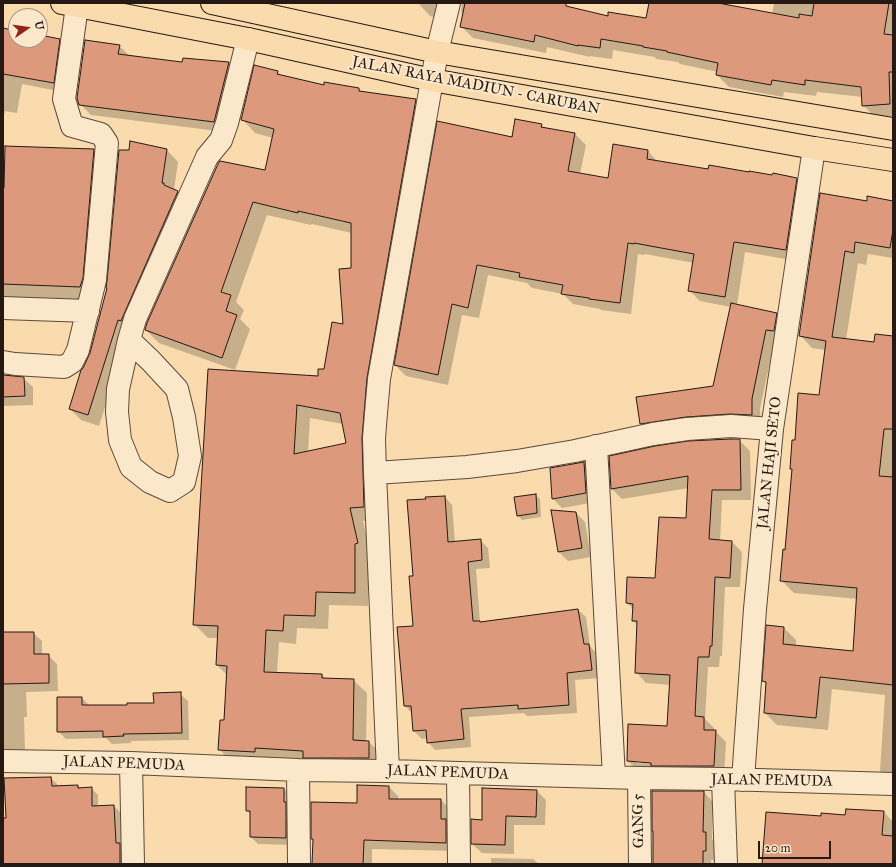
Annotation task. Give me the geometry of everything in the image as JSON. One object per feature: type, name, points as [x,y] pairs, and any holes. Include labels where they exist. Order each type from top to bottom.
[{"type":"highway","name":"JALAN RAYA MADIUN - CARUBAN","points":[[223,4],[437,52],[893,129]]},
{"type":"highway","name":"JALAN RAYA MADIUN - CARUBAN","points":[[69,5],[248,40],[432,80],[814,148],[893,160]]},
{"type":"street","points":[[388,771],[375,473],[375,432],[379,379],[437,52],[449,3]]},
{"type":"street","points":[[3,362],[64,367],[72,362],[78,350],[95,280],[107,143],[101,134],[72,126],[64,99],[69,5]]},
{"type":"street","points":[[129,340],[177,389],[184,417],[190,456],[184,482],[170,491],[150,482],[131,467],[120,440],[117,412],[118,389],[129,340],[135,319],[206,157],[221,140],[227,124],[248,40]]},
{"type":"street","name":"JALAN HAJI SETO","points":[[726,864],[733,779],[755,609],[772,429],[814,148]]},
{"type":"street","points":[[3,308],[88,311]]},
{"type":"street","points":[[375,473],[467,467],[525,460],[653,434],[687,429],[731,426],[772,429]]},
{"type":"street","points":[[596,446],[614,777]]},
{"type":"street","name":"JALAN PEMUDA","points":[[3,762],[131,763],[298,770],[733,779],[893,784]]},
{"type":"street","points":[[131,763],[133,864]]},
{"type":"street","points":[[298,770],[299,864]]},
{"type":"street","points":[[458,773],[459,864]]},
{"type":"street","name":"GANG 5","points":[[639,778],[640,864]]},
{"type":"building","points":[[465,3],[566,3],[566,6],[608,16],[608,12],[646,18],[649,3],[718,3],[799,18],[799,14],[812,16],[814,3],[889,3],[884,34],[893,35],[893,72],[889,72],[890,104],[862,106],[861,87],[805,80],[805,85],[772,80],[771,85],[716,75],[718,63],[643,46],[601,39],[600,48],[578,46],[535,35],[534,42],[460,27]]},
{"type":"building","points":[[3,28],[8,29],[8,48],[48,48],[48,37],[60,39],[54,83],[3,74]]},
{"type":"building","points":[[85,40],[120,45],[118,54],[182,62],[183,58],[229,62],[214,122],[79,105],[77,98]]},
{"type":"building","points":[[254,65],[278,71],[277,74],[324,85],[324,82],[359,88],[359,91],[416,99],[367,378],[362,438],[364,507],[350,508],[358,543],[355,544],[355,593],[316,592],[315,616],[284,615],[283,631],[266,630],[264,672],[322,674],[322,678],[354,679],[353,740],[369,741],[369,758],[303,758],[303,751],[255,748],[255,752],[218,750],[220,720],[224,720],[227,666],[216,665],[218,626],[193,625],[208,369],[318,376],[318,369],[324,369],[332,322],[343,324],[339,269],[351,268],[351,223],[298,211],[298,213],[253,202],[221,292],[231,295],[226,311],[237,315],[222,358],[145,330],[220,161],[265,170],[274,129],[241,120]],"holes":[[[297,405],[340,413],[346,443],[294,454]]]},
{"type":"building","points":[[515,119],[542,124],[541,127],[575,133],[568,171],[608,178],[613,144],[648,150],[647,159],[708,169],[709,165],[772,175],[773,173],[797,178],[786,250],[734,242],[725,297],[688,291],[694,254],[628,243],[620,303],[561,294],[563,285],[519,277],[520,273],[477,265],[468,308],[452,304],[438,375],[394,365],[437,121],[512,137]]},
{"type":"building","points":[[130,141],[167,149],[162,183],[178,191],[121,321],[118,320],[88,415],[69,409],[81,370],[90,353],[107,288],[119,150],[129,150]]},
{"type":"building","points":[[5,146],[94,149],[83,278],[80,287],[3,284],[3,188]]},
{"type":"building","points":[[820,193],[867,201],[867,196],[893,201],[893,230],[890,248],[855,242],[854,253],[845,251],[832,337],[874,342],[875,334],[893,336],[893,429],[884,429],[879,476],[893,477],[893,685],[820,677],[816,718],[764,713],[766,682],[762,681],[766,625],[784,627],[783,644],[853,651],[857,588],[780,581],[783,549],[785,550],[792,469],[790,469],[792,440],[795,440],[798,393],[819,395],[826,341],[799,336]]},
{"type":"building","points":[[731,303],[777,313],[774,331],[766,330],[752,399],[752,415],[730,414],[686,417],[640,424],[636,397],[713,386]]},
{"type":"building","points":[[3,375],[24,377],[25,396],[3,397]]},
{"type":"building","points":[[740,439],[741,490],[712,490],[709,539],[732,541],[730,578],[715,577],[712,646],[710,646],[709,657],[698,657],[695,716],[704,717],[704,730],[716,730],[714,766],[651,766],[651,763],[627,761],[628,724],[667,726],[670,675],[635,673],[637,621],[632,621],[633,604],[626,603],[627,577],[655,578],[659,517],[686,518],[688,476],[611,489],[609,456],[655,446],[688,441]]},
{"type":"building","points":[[584,462],[586,493],[552,499],[550,468]]},
{"type":"building","points":[[536,494],[537,513],[517,516],[514,497]]},
{"type":"building","points":[[445,496],[448,542],[481,539],[482,560],[468,562],[473,621],[480,622],[578,609],[584,644],[589,644],[592,670],[567,673],[569,705],[518,709],[518,705],[461,709],[464,739],[427,743],[426,730],[413,731],[411,706],[404,706],[397,627],[413,626],[409,576],[413,576],[407,500]]},
{"type":"building","points":[[551,510],[576,512],[582,548],[558,552]]},
{"type":"building","points":[[3,632],[34,632],[34,654],[49,654],[49,683],[3,684]]},
{"type":"building","points":[[181,692],[182,733],[123,734],[124,736],[103,737],[103,731],[57,732],[57,697],[82,697],[82,705],[127,705],[127,703],[154,703],[153,693]]},
{"type":"building","points":[[51,777],[52,786],[78,785],[78,788],[92,787],[92,806],[114,805],[116,843],[120,843],[120,864],[3,864],[3,818],[6,818],[4,778]]},
{"type":"building","points":[[357,785],[389,786],[389,799],[441,799],[441,819],[446,819],[446,843],[364,840],[363,864],[312,864],[313,839],[311,839],[311,802],[357,803]]},
{"type":"building","points":[[246,787],[284,788],[284,802],[286,802],[286,838],[250,837],[250,811],[246,811]]},
{"type":"building","points":[[482,788],[537,790],[536,817],[506,816],[505,845],[471,844],[471,819],[482,820]]},
{"type":"building","points":[[652,791],[704,791],[703,832],[706,832],[706,851],[703,851],[703,864],[653,864]]},
{"type":"building","points":[[846,809],[884,811],[882,835],[893,836],[893,864],[762,864],[766,812],[821,816],[821,813],[845,815]]}]
